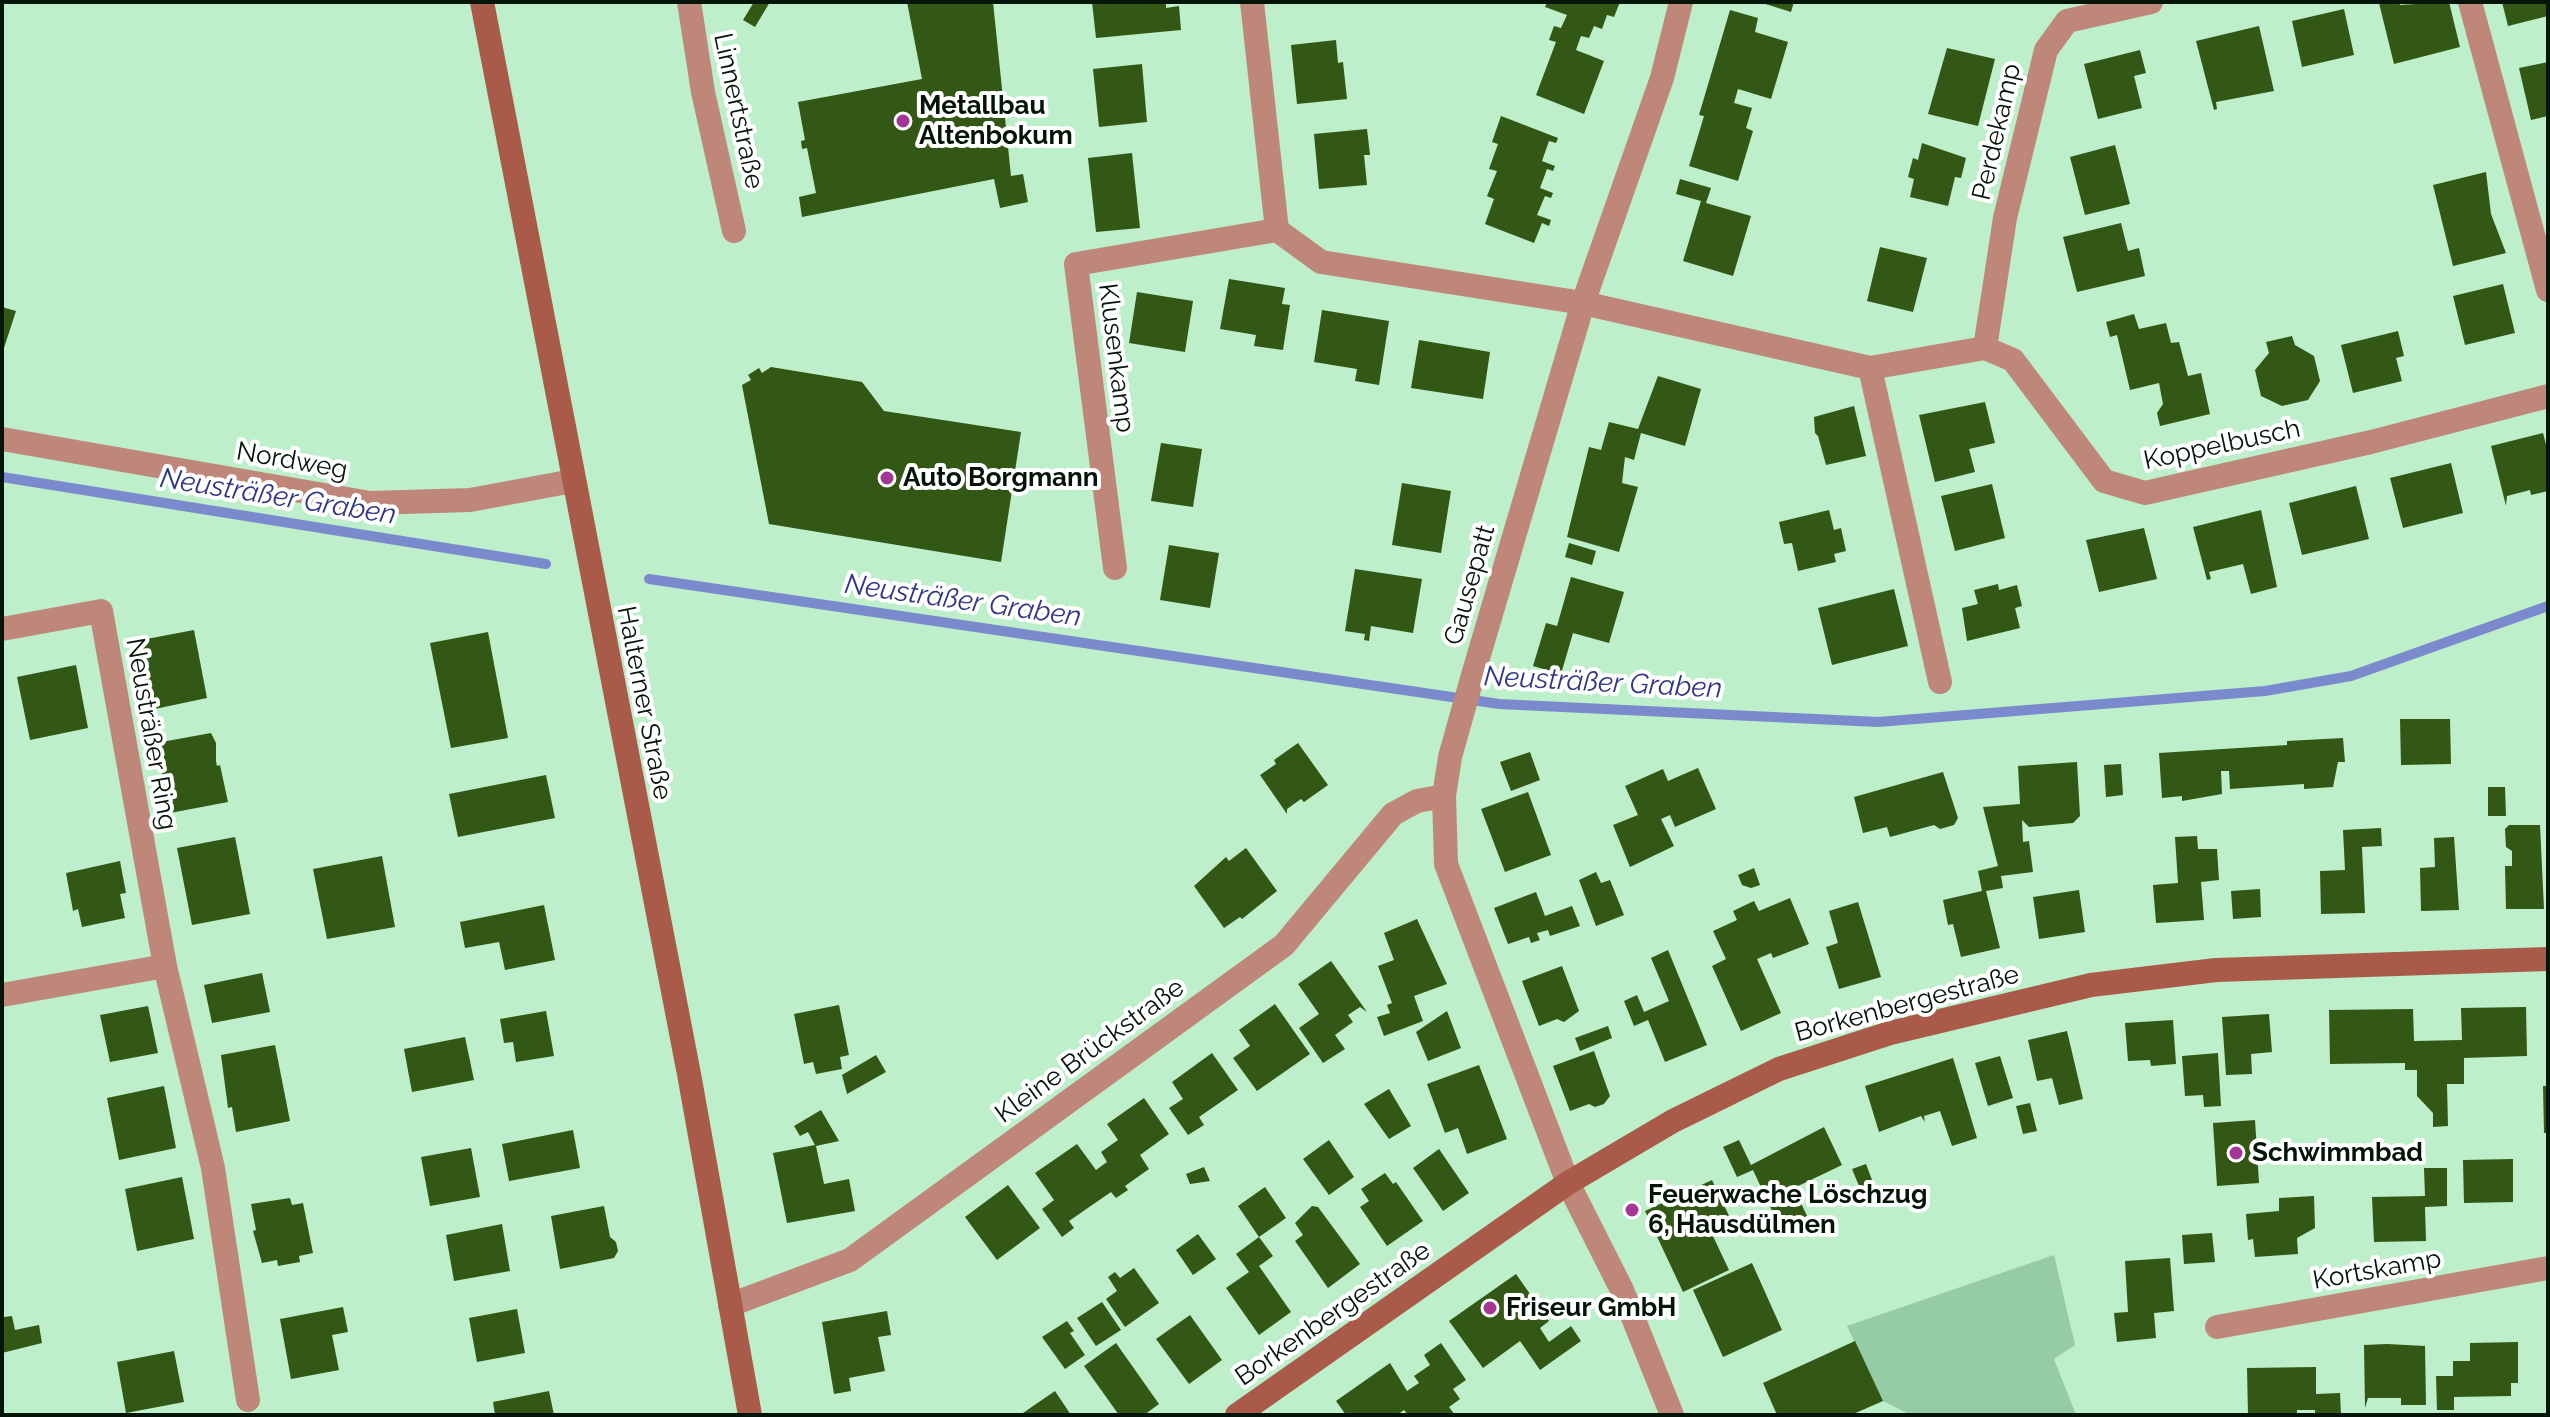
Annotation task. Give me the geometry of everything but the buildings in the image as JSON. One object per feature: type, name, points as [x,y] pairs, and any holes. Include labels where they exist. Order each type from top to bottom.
[{"type":"main road","name":"Halterner Straße","points":[[482,2],[689,1074],[750,1415]]},
{"type":"main road","name":"Borkenbergestraße","points":[[1237,1415],[1568,1183],[1673,1121],[1779,1069],[1890,1033],[2091,985],[2216,970],[2548,959]]},
{"type":"street","name":"Linnertstraße","points":[[689,2],[703,92],[734,231]]},
{"type":"street","points":[[1252,2],[1277,230],[1321,262],[1583,303],[1870,368],[1985,348]]},
{"type":"street","name":"Gausepatt","points":[[1672,1415],[1622,1290],[1568,1183],[1446,864],[1444,796],[1471,681],[1583,303],[1662,78],[1681,2]]},
{"type":"street","name":"Perdekamp","points":[[1985,348],[2005,218],[2046,50],[2067,21],[2151,2]]},
{"type":"street","points":[[2470,2],[2548,290]]},
{"type":"street","name":"Klusenkamp","points":[[1115,568],[1076,264],[1277,230]]},
{"type":"street","name":"Koppelbusch","points":[[1985,348],[2013,360],[2104,481],[2145,493],[2371,442],[2548,396]]},
{"type":"street","points":[[1870,368],[1940,682]]},
{"type":"street","name":"Nordweg","points":[[2,439],[370,503],[470,500],[573,481]]},
{"type":"street","name":"Neusträßer Ring","points":[[2,629],[101,611],[165,966],[213,1168],[248,1400]]},
{"type":"street","name":"Kleine Brückstraße","points":[[730,1305],[850,1260],[1284,945],[1393,814],[1417,801],[1444,796]]},
{"type":"street","points":[[2,995],[165,966]]},
{"type":"street","name":"Kortskamp","points":[[2217,1327],[2548,1268]]},
{"type":"green space","points":[[2054,1255],[2075,1345],[2054,1359],[2076,1415],[1911,1415],[1883,1401],[1847,1326]]},
{"type":"waterway","name":"Neusträßer Graben","points":[[2,477],[546,564]]},
{"type":"waterway","name":"Neusträßer Graben","points":[[649,579],[1499,704],[1878,722],[2265,691],[2351,676],[2548,606]]},
{"type":"place","name":"Metallbau Altenbokum","points":[[903,121]]},
{"type":"place","name":"Auto Borgmann","points":[[887,478]]},
{"type":"place","name":"Schwimmbad","points":[[2236,1153]]},
{"type":"place","name":"Feuerwache Löschzug 6, Hausdülmen","points":[[1632,1210]]},
{"type":"place","name":"Friseur GmbH","points":[[1490,1308]]}]
